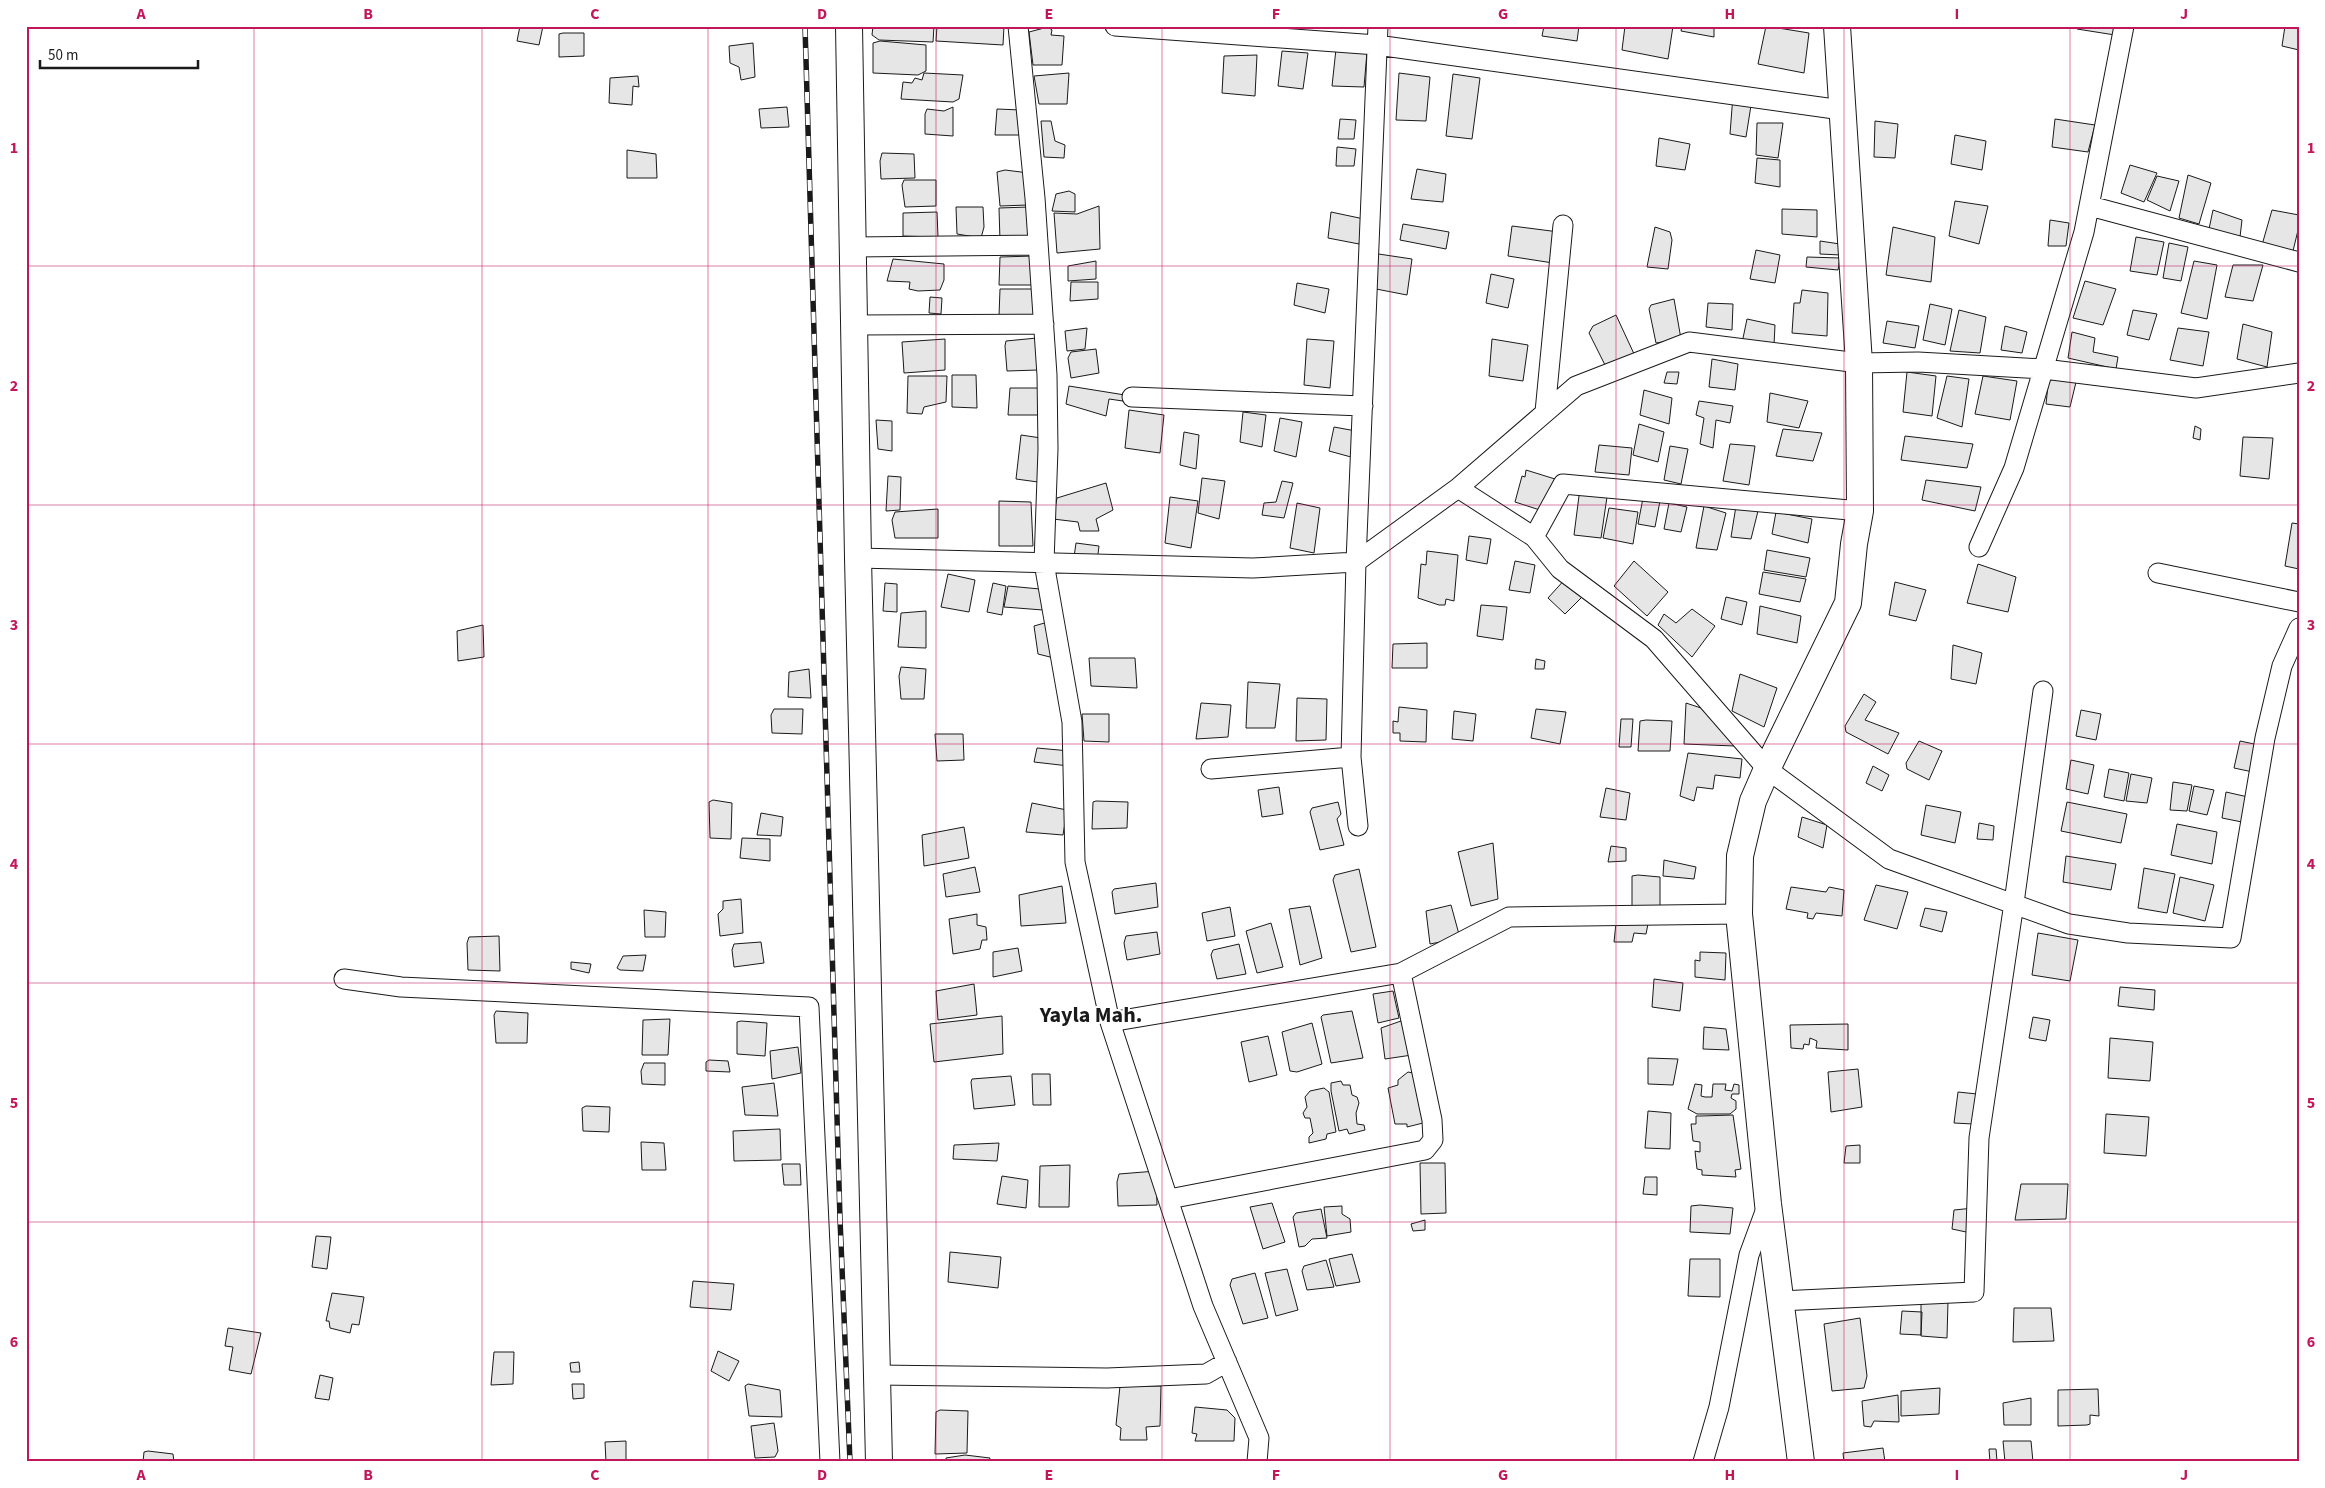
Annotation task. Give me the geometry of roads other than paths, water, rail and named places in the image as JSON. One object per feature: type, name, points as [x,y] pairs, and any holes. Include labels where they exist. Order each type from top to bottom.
[{"type":"main road","points":[[849,26],[858,558],[879,1462]]},
{"type":"main road","points":[[1801,1462],[1779,1302],[1768,1204],[1739,914],[1740,856],[1753,802],[1767,769],[1848,603],[1854,544],[1860,511],[1859,363],[1837,26]]},
{"type":"street","points":[[1018,26],[1044,324],[1048,449],[1044,563],[1072,722],[1075,862],[1110,1022],[1203,1306],[1259,1438],[1257,1462]]},
{"type":"street","points":[[1115,26],[1205,30],[1377,45],[1842,110]]},
{"type":"street","points":[[1358,826],[1351,757],[1356,562],[1378,26]]},
{"type":"street","points":[[1979,547],[2014,468],[2084,232],[2124,26]]},
{"type":"street","points":[[2090,206],[2299,262]]},
{"type":"street","points":[[1545,412],[1563,225]]},
{"type":"street","points":[[853,247],[1038,245]]},
{"type":"street","points":[[854,325],[1044,324]]},
{"type":"street","points":[[858,558],[1253,568],[1356,562],[1458,488],[1576,386],[1689,342],[1859,363],[1918,362],[2044,369],[2196,388],[2299,373]]},
{"type":"street","points":[[1132,397],[1363,406]]},
{"type":"street","points":[[1534,537],[1564,484],[1860,511]]},
{"type":"street","points":[[1458,488],[1534,537],[1560,569],[1654,639],[1767,769],[1889,859],[2069,924],[2128,933],[2231,938],[2264,738],[2282,666],[2299,628]]},
{"type":"street","points":[[2158,573],[2299,602]]},
{"type":"street","points":[[1779,1302],[1974,1292],[1979,1138],[2014,903],[2042,691]]},
{"type":"street","points":[[1211,769],[1351,757]]},
{"type":"street","points":[[1110,1022],[1401,973],[1509,917],[1739,914]]},
{"type":"street","points":[[1169,1199],[1425,1150],[1433,1140],[1432,1120],[1401,973]]},
{"type":"street","points":[[344,979],[401,987],[808,1006],[830,1462]]},
{"type":"street","points":[[1703,1462],[1719,1407],[1749,1254],[1768,1204]]},
{"type":"street","points":[[877,1375],[1106,1378],[1206,1374],[1227,1362]]},
{"type":"railway","points":[[805,26],[840,1219],[850,1462]]},
{"type":"district","name":"Yayla Mah.","points":[[1091,1015]]}]
